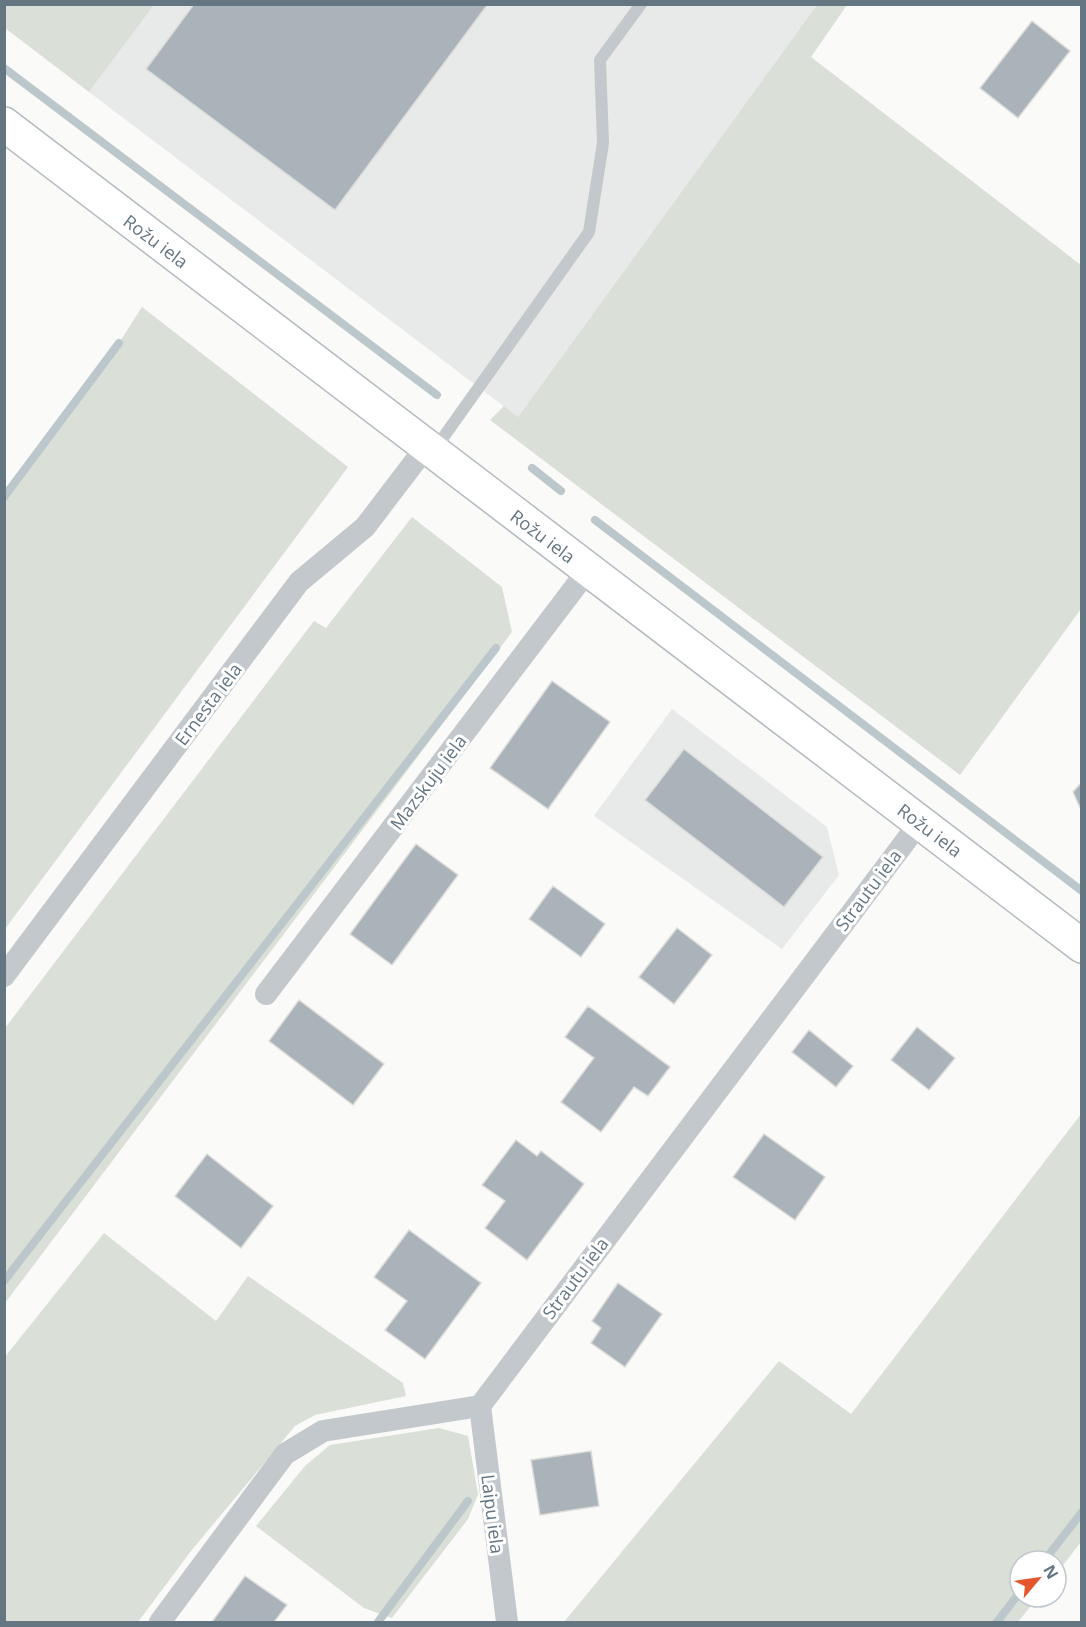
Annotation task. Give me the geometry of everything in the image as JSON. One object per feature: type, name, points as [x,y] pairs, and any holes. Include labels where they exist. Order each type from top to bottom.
[{"type":"street","name":"Rožu iela","points":[[4,124],[1082,946]]},
{"type":"street","name":"Ernesta iela","points":[[4,976],[299,582],[365,527],[429,449]]},
{"type":"street","name":"Mazskuju iela","points":[[266,994],[588,570]]},
{"type":"street","name":"Strautu iela","points":[[480,1406],[920,822]]},
{"type":"street","points":[[160,1623],[285,1454],[323,1431],[480,1406]]},
{"type":"street","name":"Laipu iela","points":[[480,1406],[507,1623]]},
{"type":"lane","points":[[429,449],[589,232],[603,143],[600,60],[641,4]]},
{"type":"shaded area","points":[[4,5],[154,5],[89,92],[5,28]]},
{"type":"shaded area","points":[[154,5],[817,5],[518,417],[89,92]]},
{"type":"shaded area","points":[[817,5],[847,5],[811,57],[1081,265],[1081,609],[960,775],[490,420],[504,406],[518,417]]},
{"type":"shaded area","points":[[142,307],[348,467],[5,929],[5,498],[119,343]]},
{"type":"shaded area","points":[[412,517],[502,587],[512,632],[5,1303],[5,1028],[314,621],[326,628]]},
{"type":"shaded area","points":[[672,709],[827,827],[839,875],[782,949],[594,816]]},
{"type":"shaded area","points":[[1081,1114],[1081,1542],[1068,1559],[1068,1549],[1008,1549],[1008,1609],[1028,1609],[1018,1622],[564,1622],[779,1361],[851,1414]]},
{"type":"shaded area","points":[[104,1233],[216,1321],[248,1276],[403,1383],[406,1396],[315,1415],[295,1426],[191,1551],[138,1622],[5,1622],[4,1358]]},
{"type":"shaded area","points":[[439,1428],[468,1436],[478,1494],[468,1519],[392,1618],[364,1608],[256,1526],[305,1466],[330,1445]]},
{"type":"building","points":[[194,4],[488,4],[335,210],[146,69]]},
{"type":"building","points":[[1032,21],[1070,51],[1018,118],[980,88]]},
{"type":"building","points":[[552,681],[610,722],[548,809],[490,768]]},
{"type":"building","points":[[684,749],[823,857],[784,907],[645,800]]},
{"type":"building","points":[[1082,782],[1082,812],[1073,792]]},
{"type":"building","points":[[416,844],[458,875],[392,965],[350,934]]},
{"type":"building","points":[[553,886],[605,924],[581,957],[529,919]]},
{"type":"building","points":[[677,928],[712,955],[674,1004],[639,977]]},
{"type":"building","points":[[299,1000],[384,1064],[353,1105],[269,1041]]},
{"type":"building","points":[[588,1006],[670,1067],[648,1096],[634,1087],[601,1132],[561,1102],[594,1058],[565,1037]]},
{"type":"building","points":[[917,1027],[955,1058],[929,1090],[891,1060]]},
{"type":"building","points":[[809,1030],[853,1066],[836,1087],[792,1052]]},
{"type":"building","points":[[764,1134],[825,1177],[795,1220],[733,1177]]},
{"type":"building","points":[[516,1140],[537,1156],[541,1151],[584,1184],[527,1260],[485,1228],[505,1201],[482,1185]]},
{"type":"building","points":[[207,1154],[273,1206],[241,1248],[175,1196]]},
{"type":"building","points":[[409,1230],[481,1283],[425,1359],[385,1330],[407,1301],[374,1277]]},
{"type":"building","points":[[618,1283],[662,1314],[625,1367],[591,1343],[601,1328],[592,1321]]},
{"type":"building","points":[[591,1451],[599,1506],[540,1515],[531,1460]]},
{"type":"building","points":[[245,1576],[287,1605],[274,1622],[212,1622]]},
{"type":"waterway","points":[[4,68],[437,395]]},
{"type":"waterway","points":[[4,497],[119,343]]},
{"type":"waterway","points":[[532,468],[561,491]]},
{"type":"waterway","points":[[595,520],[1082,891]]},
{"type":"waterway","points":[[4,1281],[496,648]]},
{"type":"waterway","points":[[378,1622],[468,1501]]},
{"type":"waterway","points":[[1053,1549],[1082,1512]]},
{"type":"waterway","points":[[997,1622],[1008,1608]]}]
